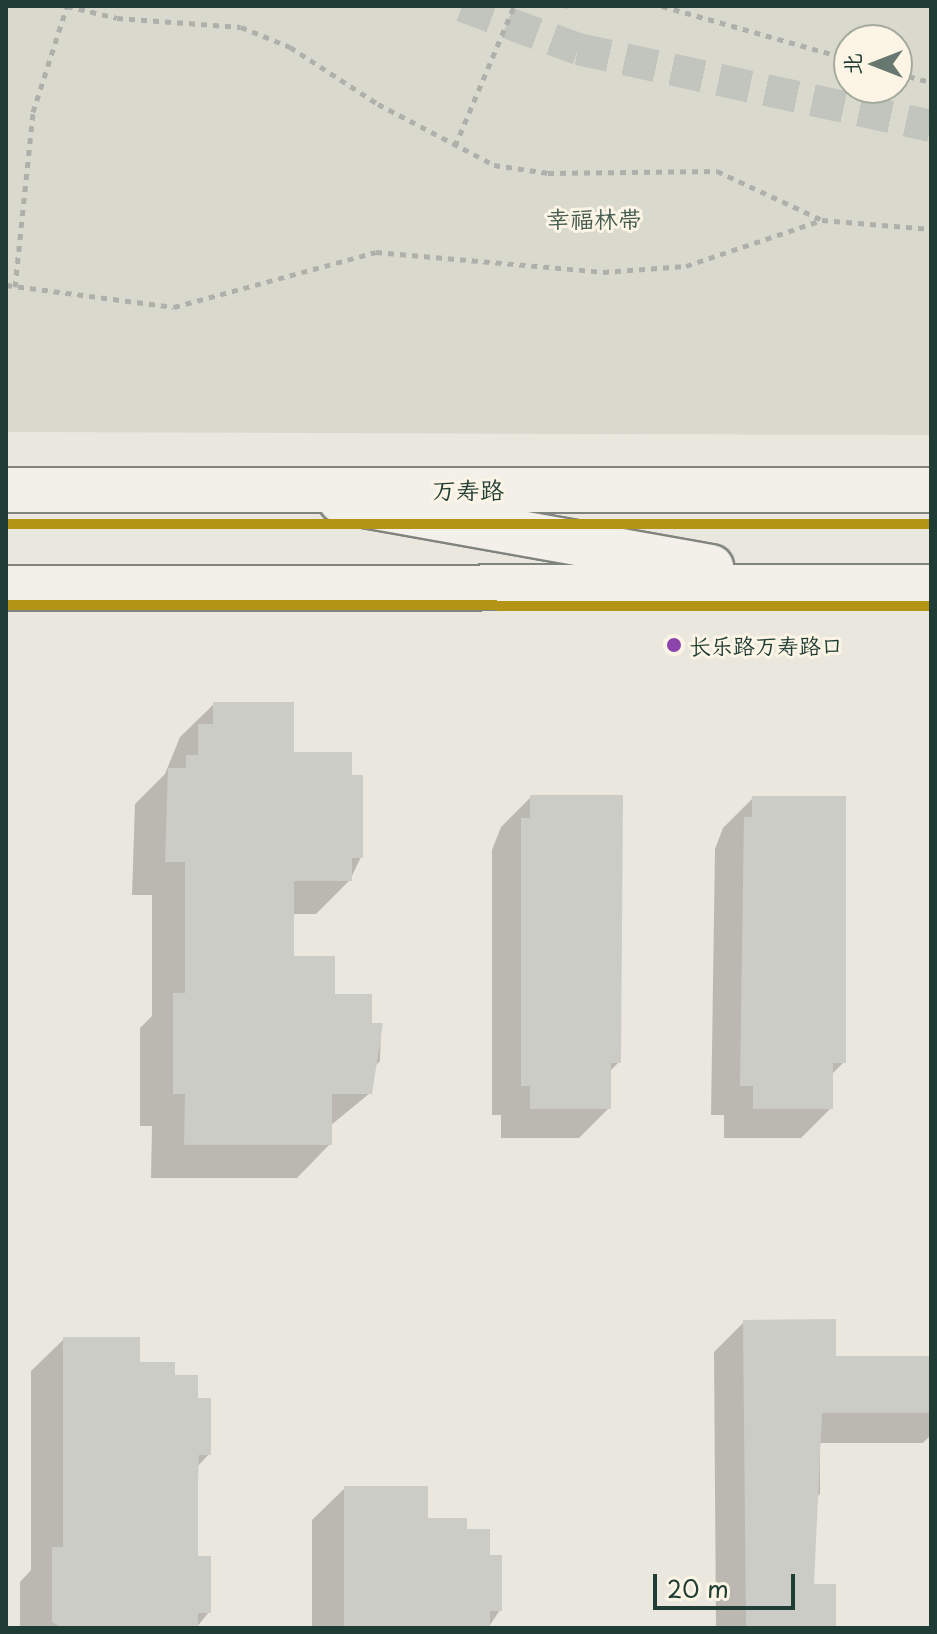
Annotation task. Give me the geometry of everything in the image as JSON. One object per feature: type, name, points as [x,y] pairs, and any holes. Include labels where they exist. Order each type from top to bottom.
[{"type":"main road","name":"万寿路","points":[[6,490],[931,490]]},
{"type":"main road","points":[[280,490],[825,587]]},
{"type":"main road","points":[[6,588],[931,587]]},
{"type":"path","points":[[15,287],[33,112],[67,6],[117,18],[241,27],[290,47],[455,146],[494,165],[548,173],[717,171],[822,220],[931,229]]},
{"type":"path","points":[[455,146],[514,6]]},
{"type":"path","points":[[662,6],[833,54]]},
{"type":"path","points":[[6,285],[174,307],[376,252],[522,270],[672,267],[822,220]]},
{"type":"green space","name":"幸福林带","points":[[6,6],[931,6],[931,435],[6,432]]},
{"type":"building","points":[[213,702],[294,702],[294,752],[352,752],[352,775],[363,775],[363,858],[352,858],[352,881],[294,881],[294,956],[335,956],[335,994],[372,994],[372,1023],[383,1023],[372,1094],[332,1094],[332,1145],[184,1145],[185,1094],[173,1094],[173,993],[185,993],[185,862],[165,862],[168,768],[186,768],[186,755],[198,755],[198,724],[213,724]]},
{"type":"building","points":[[530,795],[623,795],[621,1063],[611,1063],[611,1109],[530,1109],[530,1086],[521,1086],[521,818],[530,818]]},
{"type":"building","points":[[752,796],[846,796],[846,1063],[833,1063],[833,1109],[753,1109],[753,1086],[740,1086],[744,817],[752,817]]},
{"type":"building","points":[[836,1319],[836,1356],[931,1356],[931,1413],[822,1413],[814,1584],[836,1584],[836,1628],[746,1628],[743,1320]]},
{"type":"building","points":[[63,1337],[140,1337],[140,1362],[175,1362],[175,1375],[198,1375],[198,1398],[211,1398],[211,1455],[199,1455],[198,1556],[211,1556],[211,1613],[198,1613],[198,1628],[63,1628],[52,1622],[52,1547],[63,1547]]},
{"type":"building","points":[[344,1486],[428,1486],[428,1518],[467,1518],[467,1529],[490,1529],[490,1555],[502,1555],[502,1611],[490,1611],[490,1628],[344,1628]]},
{"type":"tunnel","points":[[462,6],[578,49],[931,126]]},
{"type":"transit line","points":[[6,524],[931,524]]},
{"type":"transit line","points":[[6,605],[931,606]]},
{"type":"place","name":"长乐路万寿路口","points":[[674,645]]}]
